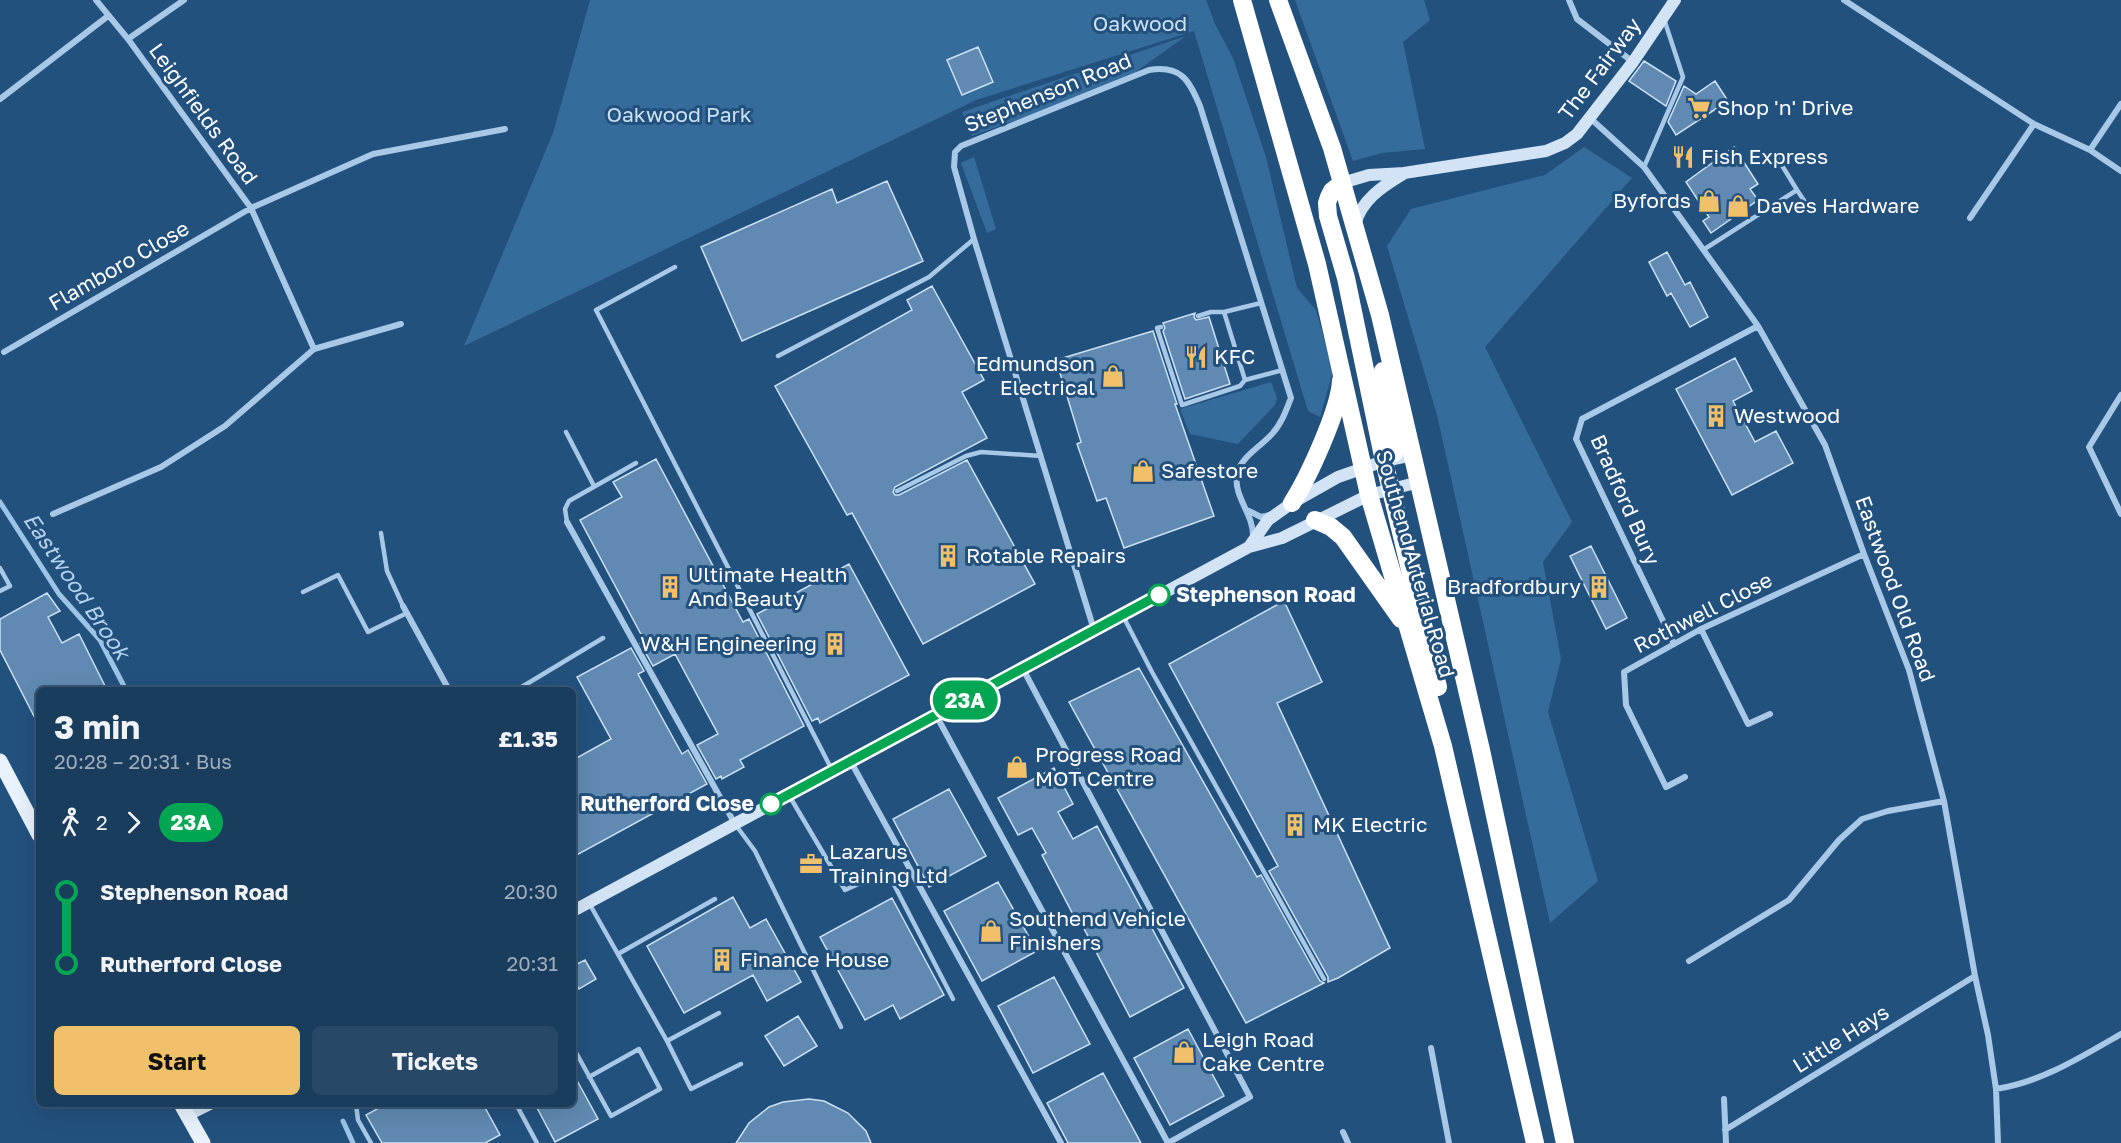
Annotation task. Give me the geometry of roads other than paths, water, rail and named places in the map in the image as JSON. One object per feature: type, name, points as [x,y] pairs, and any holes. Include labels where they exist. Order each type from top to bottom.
[{"type":"highway","name":"Southend Arterial Road","points":[[1242,0],[1302,208],[1369,495],[1443,746],[1535,1143]]},
{"type":"highway","points":[[1278,0],[1328,137],[1380,315],[1381,354],[1397,458],[1391,489],[1446,719],[1443,746]]},
{"type":"highway","points":[[1342,183],[1332,191],[1327,209],[1362,348],[1397,458]]},
{"type":"highway","points":[[1284,507],[1306,479],[1337,403],[1341,387],[1341,368]]},
{"type":"highway","name":"Southend Arterial Road","points":[[1397,458],[1419,482],[1481,750],[1565,1143]]},
{"type":"highway","points":[[1315,520],[1331,527],[1343,537],[1410,633]]},
{"type":"main road","points":[[0,761],[36,830]]},
{"type":"main road","points":[[184,1110],[203,1143]]},
{"type":"street","name":"Leighfields Road","points":[[96,0],[128,39],[251,208],[373,154],[505,129]]},
{"type":"street","points":[[128,39],[184,0]]},
{"type":"street","points":[[1569,0],[1578,19],[1633,62]]},
{"type":"street","name":"The Fairway","points":[[1342,183],[1369,175],[1404,173],[1546,151],[1571,139],[1633,62],[1675,0]]},
{"type":"street","points":[[1844,0],[2034,124],[2090,150],[2121,171]]},
{"type":"street","points":[[0,99],[108,16]]},
{"type":"street","name":"Stephenson Road","points":[[1094,630],[954,167],[955,152],[962,146],[1149,70],[1162,68],[1175,71],[1186,79],[1200,106],[1291,398],[1286,413],[1272,434],[1249,455],[1238,472],[1237,484],[1253,527],[1253,538],[1249,547]]},
{"type":"street","points":[[2090,150],[2121,104]]},
{"type":"street","name":"Eastwood Old Road","points":[[1590,118],[1644,167],[1758,326],[1825,445],[1909,670],[1944,801],[1975,976],[1988,1035],[1996,1089],[1998,1143]]},
{"type":"street","points":[[1970,218],[2034,124]]},
{"type":"street","name":"The Fairway","points":[[1355,227],[1357,216],[1368,200],[1404,173]]},
{"type":"street","points":[[251,208],[314,350]]},
{"type":"street","name":"Flamboro Close","points":[[2,349],[251,208]]},
{"type":"street","points":[[53,514],[161,467],[225,426],[314,350],[401,324]]},
{"type":"street","name":"Bradford Bury","points":[[1674,644],[1576,439],[1582,419],[1758,326]]},
{"type":"street","points":[[2121,395],[2089,447],[2121,514]]},
{"type":"street","points":[[1245,506],[1250,512],[1261,517],[1338,477],[1397,458]]},
{"type":"street","points":[[576,910],[1249,547],[1282,538],[1369,495],[1419,482]]},
{"type":"street","points":[[1249,547],[1268,520],[1284,507]]},
{"type":"street","points":[[567,522],[735,824]]},
{"type":"street","name":"Rothwell Close","points":[[1685,777],[1666,787],[1626,705],[1624,672],[1701,629],[1864,554]]},
{"type":"street","points":[[403,606],[446,687]]},
{"type":"street","points":[[1701,629],[1748,724],[1770,714]]},
{"type":"street","points":[[936,715],[1168,1143],[1250,1097],[1023,668]]},
{"type":"street","points":[[851,761],[1061,1143]]},
{"type":"street","points":[[1689,961],[1789,900],[1839,840],[1862,819],[1888,811],[1944,801]]},
{"type":"street","name":"Little Hays","points":[[1725,1130],[1975,976]]},
{"type":"street","points":[[1996,1089],[2013,1086],[2056,1071],[2121,1034]]},
{"type":"street","points":[[1431,1048],[1449,1143]]},
{"type":"street","points":[[1725,1098],[1726,1143]]},
{"type":"street","points":[[1342,1132],[1348,1143]]},
{"type":"lane","points":[[1644,167],[1683,76],[1663,16]]},
{"type":"lane","points":[[1775,154],[1811,211]]},
{"type":"lane","points":[[1703,250],[1797,190]]},
{"type":"lane","points":[[778,356],[929,278],[974,239]]},
{"type":"lane","points":[[675,267],[596,310],[833,771]]},
{"type":"lane","points":[[1198,316],[1261,303]]},
{"type":"lane","points":[[1224,312],[1245,380]]},
{"type":"lane","points":[[1161,327],[1157,328],[1182,405],[1240,386],[1245,380],[1283,370]]},
{"type":"lane","points":[[566,432],[594,486]]},
{"type":"lane","points":[[897,491],[966,456],[981,452],[1041,456]]},
{"type":"lane","points":[[567,522],[565,509],[569,501],[636,463]]},
{"type":"lane","points":[[381,533],[387,571],[403,606]]},
{"type":"lane","points":[[0,568],[10,586],[0,591]]},
{"type":"lane","points":[[303,592],[338,575],[368,632],[407,613]]},
{"type":"lane","points":[[1123,615],[1157,682],[1324,979]]},
{"type":"lane","points":[[522,687],[603,638]]},
{"type":"lane","points":[[789,795],[844,890],[887,871],[953,999]]},
{"type":"lane","points":[[735,824],[754,851],[841,1027]]},
{"type":"lane","points":[[618,954],[716,899]]},
{"type":"lane","points":[[589,903],[691,1089],[741,1064]]},
{"type":"lane","points":[[666,1041],[719,1013]]},
{"type":"lane","points":[[576,1053],[589,1077],[611,1116],[660,1089],[639,1049],[589,1077]]},
{"type":"lane","points":[[356,1107],[358,1120],[370,1143]]},
{"type":"lane","points":[[518,1107],[537,1143]]},
{"type":"waterway","name":"Eastwood Brook","points":[[0,502],[59,594],[100,640],[124,687]]},
{"type":"waterway","name":"Eastwood Brook","points":[[343,1121],[353,1143]]},
{"type":"place","name":"Shop 'n' Drive","points":[[1699,108]]},
{"type":"place","name":"Fish Express","points":[[1683,157]]},
{"type":"place","name":"Byfords","points":[[1709,201]]},
{"type":"place","name":"Daves Hardware","points":[[1738,206]]},
{"type":"place","name":"KFC","points":[[1196,357]]},
{"type":"place","name":"Edmundson Electrical","points":[[1113,376]]},
{"type":"place","name":"Westwood","points":[[1716,416]]},
{"type":"place","name":"Safestore","points":[[1143,471]]},
{"type":"place","name":"Rotable Repairs","points":[[948,556]]},
{"type":"place","name":"Ultimate Health And Beauty","points":[[670,587]]},
{"type":"place","name":"Bradfordbury","points":[[1599,587]]},
{"type":"place","name":"Stephenson Road","points":[[1159,595]]},
{"type":"place","name":"W&H Engineering","points":[[835,644]]},
{"type":"place","name":"Progress Road MOT Centre","points":[[1017,767]]},
{"type":"place","name":"Rutherford Close","points":[[771,804]]},
{"type":"place","name":"MK Electric","points":[[1295,825]]},
{"type":"place","name":"Lazarus Training Ltd","points":[[811,864]]},
{"type":"place","name":"Southend Vehicle Finishers","points":[[991,931]]},
{"type":"place","name":"Finance House","points":[[722,960]]},
{"type":"place","name":"Leigh Road Cake Centre","points":[[1184,1052]]},
{"type":"park label","name":"Oakwood","points":[[1140,24]]},
{"type":"park label","name":"Oakwood Park","points":[[679,115]]}]
